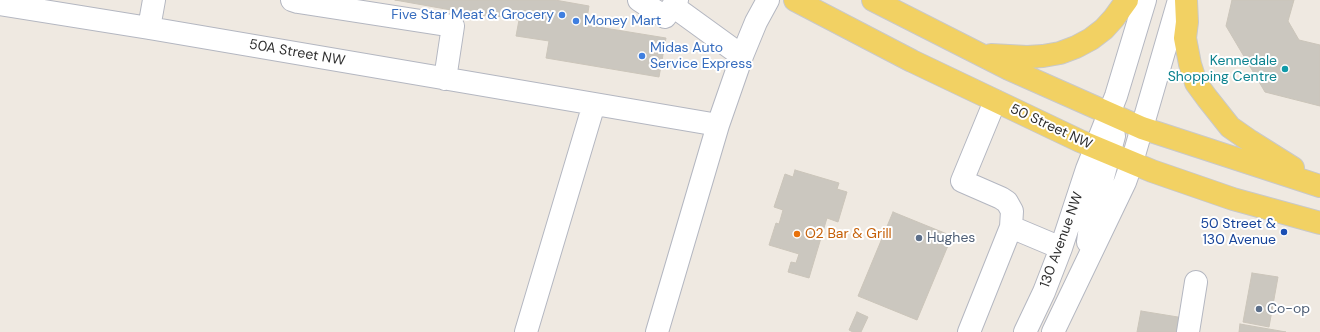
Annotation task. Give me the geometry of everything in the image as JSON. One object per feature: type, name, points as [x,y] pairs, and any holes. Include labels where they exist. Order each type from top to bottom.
[{"type":"main road","name":"50 Street NW","points":[[795,0],[872,41],[995,101],[1102,150],[1152,171],[1233,199],[1320,223]]},
{"type":"main road","points":[[873,0],[976,53],[1142,128],[1320,185]]},
{"type":"main road","points":[[976,53],[1027,58],[1060,53],[1091,39],[1104,29],[1127,0]]},
{"type":"main road","points":[[1186,0],[1186,38],[1190,64],[1196,83],[1230,127],[1320,185]]},
{"type":"street","points":[[149,28],[154,0]]},
{"type":"street","points":[[292,0],[453,26],[445,79]]},
{"type":"street","points":[[639,0],[665,18],[675,3],[742,56]]},
{"type":"street","points":[[657,332],[718,125],[742,56],[756,22],[768,0]]},
{"type":"street","points":[[1086,263],[1090,226],[1109,114],[1116,96],[1145,0]]},
{"type":"street","name":"130 Avenue NW","points":[[1053,332],[1125,182],[1142,128],[1178,0]]},
{"type":"street","name":"50A Street NW","points":[[0,4],[718,125]]},
{"type":"street","points":[[968,332],[1011,227],[1012,211],[1007,202],[962,181],[995,101]]},
{"type":"street","points":[[526,332],[594,104]]},
{"type":"street","name":"130 Avenue NW","points":[[1025,332],[1044,292],[1061,248],[1087,169],[1102,150]]},
{"type":"street","points":[[1011,227],[1061,248]]},
{"type":"street","points":[[1188,332],[1196,282]]},
{"type":"building","points":[[395,0],[555,0],[589,6],[586,25],[666,38],[659,77],[546,58],[549,41],[516,36],[519,20],[486,14],[485,16]]},
{"type":"building","name":"Kennedale Shopping Centre","points":[[1232,0],[1294,0],[1288,21],[1299,40],[1320,45],[1320,106],[1265,92],[1226,26]]},
{"type":"building","name":"O2 Bar & Grill","points":[[795,170],[839,183],[837,189],[847,192],[838,222],[827,218],[809,278],[788,272],[791,262],[796,263],[799,254],[769,245],[776,223],[779,224],[783,210],[774,207],[785,174],[793,177]]},
{"type":"building","points":[[893,212],[952,236],[917,320],[858,296]]},
{"type":"building","name":"Co-op","points":[[1252,273],[1278,277],[1269,327],[1243,322]]},
{"type":"building","points":[[1141,311],[1184,318],[1181,332],[1137,332]]},
{"type":"building","points":[[857,312],[868,317],[861,332],[853,332],[849,330]]},
{"type":"building","points":[[1240,324],[1286,332],[1239,332]]},
{"type":"place","name":"Five Star Meat & Grocery","points":[[562,15]]},
{"type":"place","name":"Money Mart","points":[[576,21]]},
{"type":"place","name":"Midas Auto Service Express","points":[[642,56]]},
{"type":"place","name":"Kennedale Shopping Centre","points":[[1285,69]]},
{"type":"place","name":"50 Street & 130 Avenue","points":[[1284,232]]},
{"type":"place","name":"O2 Bar & Grill","points":[[797,234]]},
{"type":"place","name":"Hughes","points":[[919,238]]},
{"type":"place","name":"Co-op","points":[[1259,309]]}]
